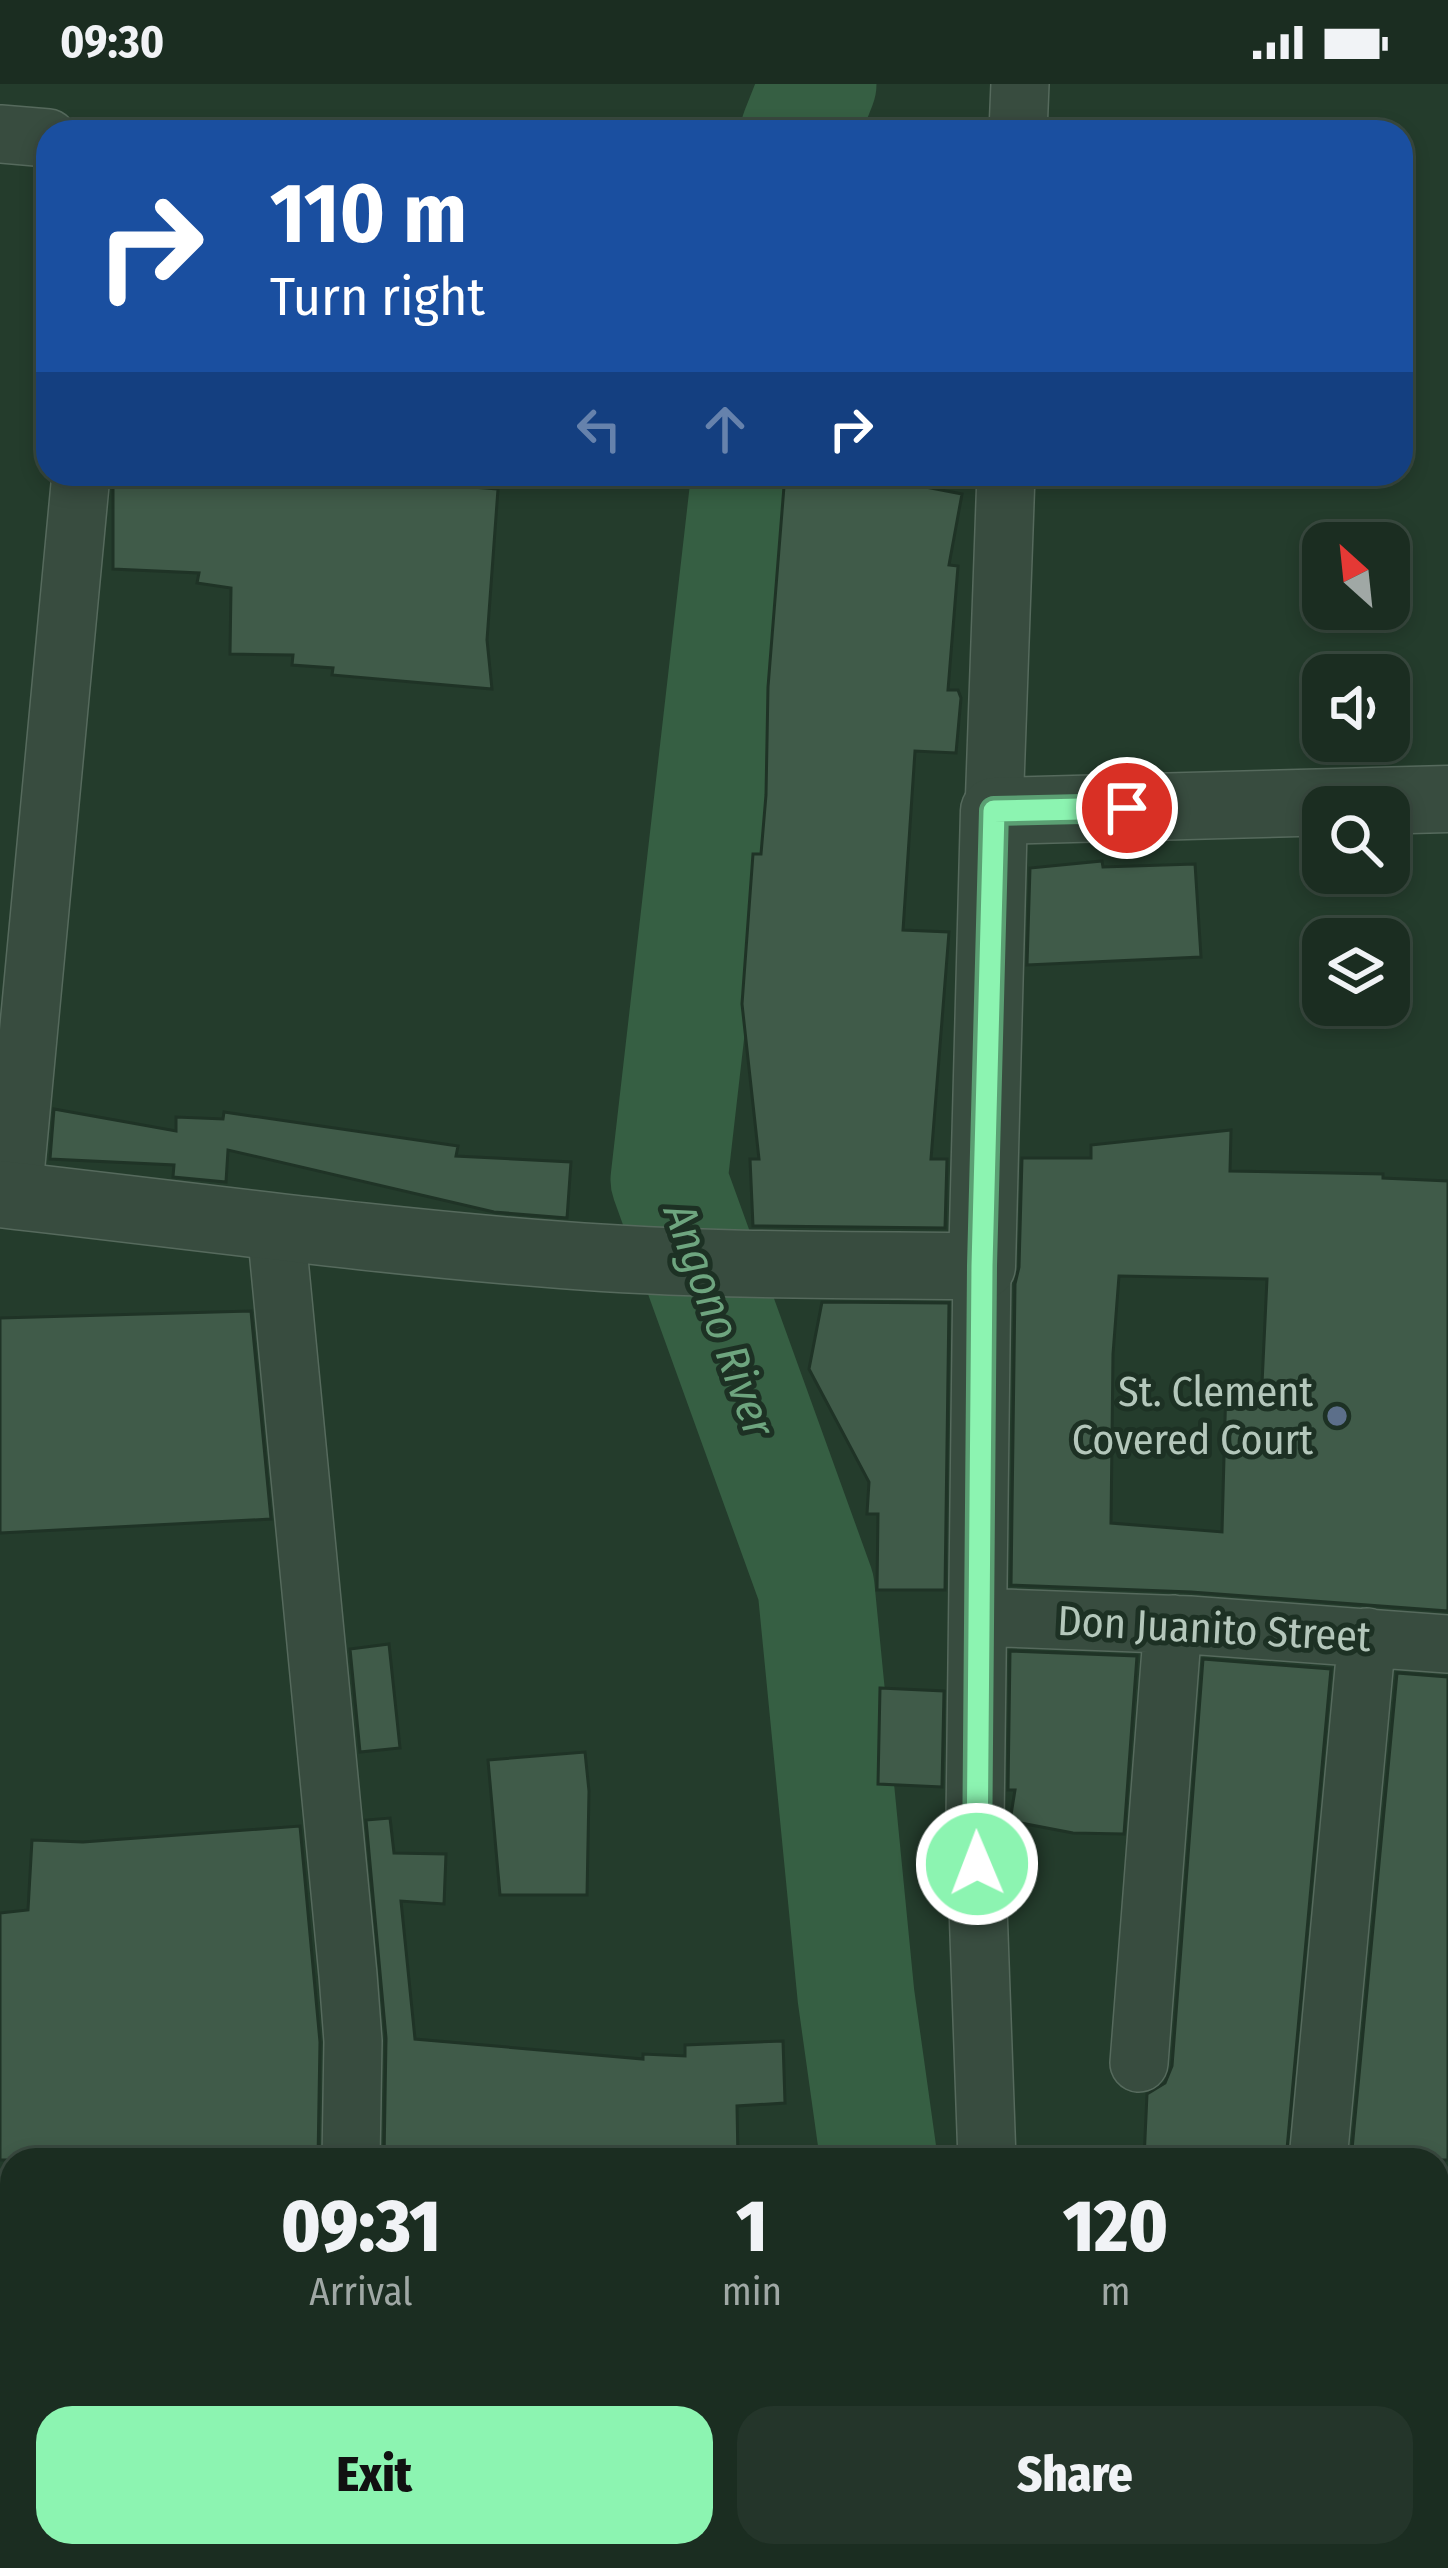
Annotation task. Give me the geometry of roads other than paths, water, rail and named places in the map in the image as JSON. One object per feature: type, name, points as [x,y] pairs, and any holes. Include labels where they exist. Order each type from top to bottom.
[{"type":"street","points":[[1018,120],[1020,84]]},
{"type":"street","points":[[0,134],[36,137]]},
{"type":"street","points":[[80,486],[6,1195],[276,1228],[574,1256],[778,1265],[982,1266]]},
{"type":"street","points":[[987,2148],[975,1822],[982,1266],[1006,486]]},
{"type":"street","points":[[994,811],[1448,799]]},
{"type":"street","points":[[276,1228],[350,1997],[351,2148]]},
{"type":"street","name":"Don Juanito Street","points":[[979,1617],[1173,1624],[1448,1644]]},
{"type":"street","points":[[1138,2063],[1173,1624]]},
{"type":"street","points":[[1319,2148],[1366,1637]]},
{"type":"waterway","name":"Angono River","points":[[804,120],[818,84]]},
{"type":"waterway","name":"Angono River","points":[[749,486],[669,1180],[816,1587],[856,1996],[877,2148]]},
{"type":"place","name":"St. Clement Covered Court","points":[[1337,1416]]}]
